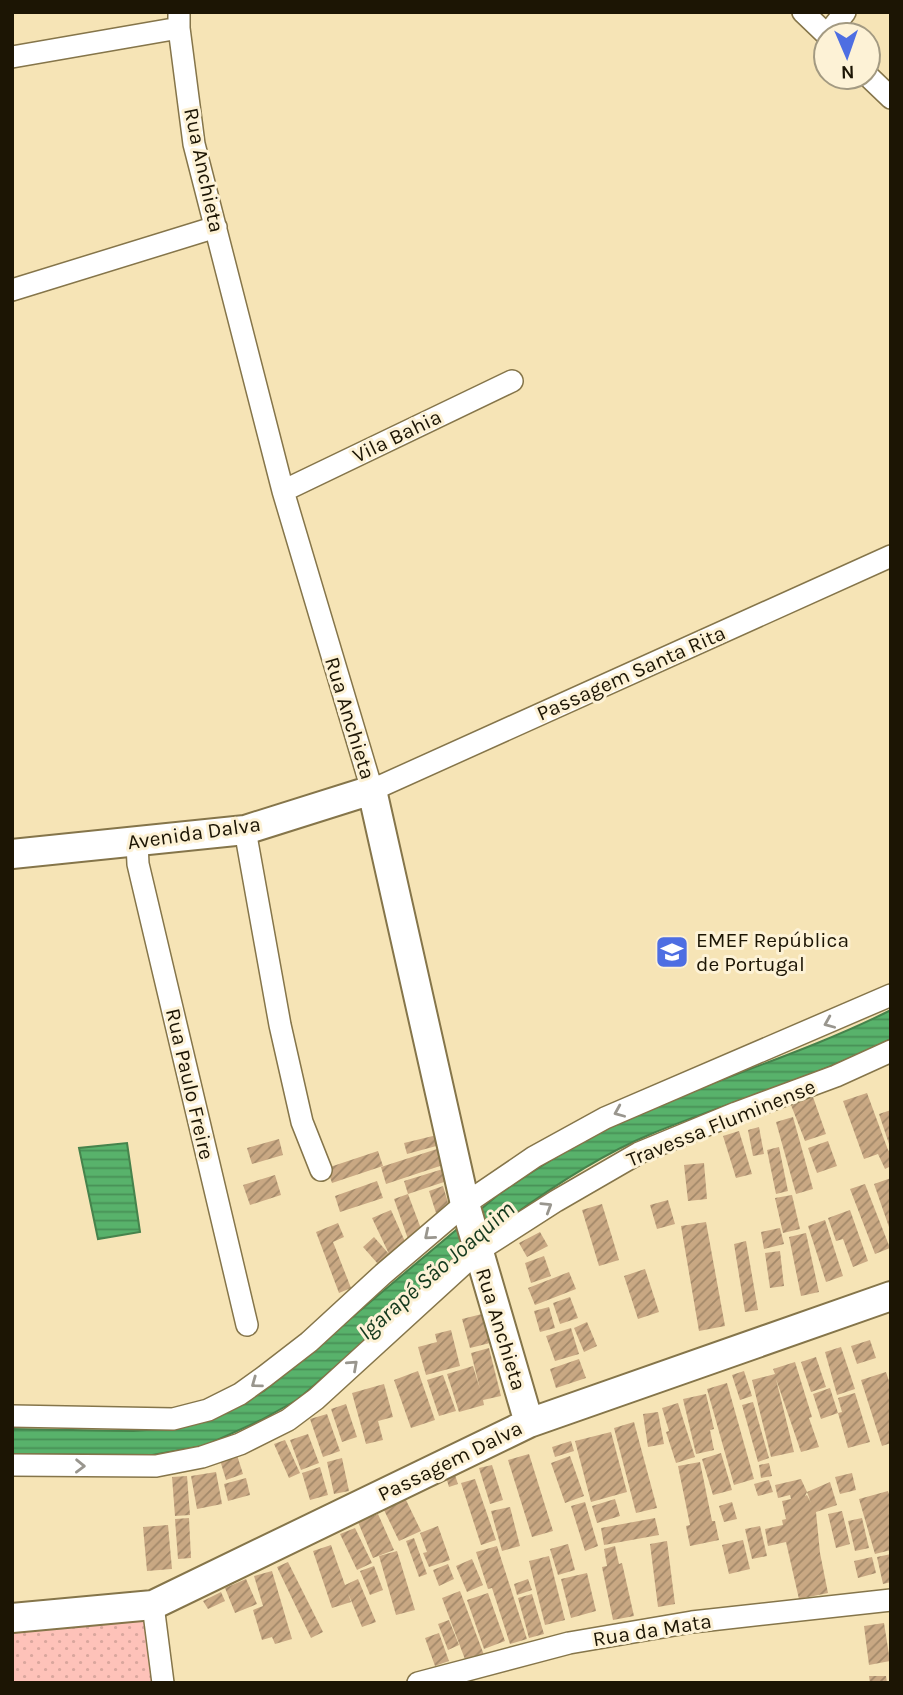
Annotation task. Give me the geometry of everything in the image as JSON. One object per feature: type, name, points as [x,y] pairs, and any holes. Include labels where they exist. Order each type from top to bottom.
[{"type":"street","points":[[12,57],[179,20]]},
{"type":"street","name":"Rua Anchieta","points":[[179,20],[194,144],[282,491],[372,790],[466,1208],[529,1423]]},
{"type":"street","points":[[12,290],[216,227]]},
{"type":"street","name":"Vila Bahia","points":[[282,491],[512,381]]},
{"type":"street","name":"Passagem Santa Rita","points":[[372,790],[891,556]]},
{"type":"street","name":"Avenida Dalva","points":[[12,854],[245,830],[372,790]]},
{"type":"street","points":[[245,830],[282,1037],[302,1122],[321,1170]]},
{"type":"street","name":"Rua Paulo Freire","points":[[137,842],[138,864],[247,1325]]},
{"type":"street","points":[[12,1416],[173,1419],[208,1410],[240,1394],[309,1342],[383,1274],[534,1157],[605,1118],[891,995]]},
{"type":"street","name":"Travessa Fluminense","points":[[12,1465],[156,1466],[202,1457],[240,1444],[288,1420],[316,1399],[477,1249],[556,1201],[639,1153],[836,1076],[891,1051]]},
{"type":"street","name":"Passagem Dalva","points":[[12,1618],[153,1605],[529,1423],[891,1296]]},
{"type":"street","name":"Rua da Mata","points":[[418,1683],[569,1643],[692,1622],[891,1600]]},
{"type":"street","points":[[153,1605],[163,1683]]},
{"type":"shaded area","points":[[153,1605],[163,1683],[12,1683],[12,1618]]},
{"type":"water","name":"Igarapé São Joaquim","points":[[891,1010],[891,1039],[832,1066],[651,1134],[613,1152],[559,1184],[508,1219],[297,1400],[261,1420],[204,1446],[152,1455],[12,1454],[12,1429],[133,1431],[172,1428],[214,1416],[264,1391],[499,1194],[563,1152],[654,1106],[812,1045]]},
{"type":"water","points":[[127,1143],[140,1232],[98,1239],[79,1148]]},
{"type":"building","points":[[867,1093],[891,1153],[891,1166],[885,1169],[878,1154],[864,1159],[843,1101]]},
{"type":"building","points":[[813,1097],[826,1134],[805,1141],[791,1105]]},
{"type":"building","points":[[891,1110],[891,1147],[890,1147],[879,1114]]},
{"type":"building","points":[[793,1117],[813,1189],[796,1194],[776,1122]]},
{"type":"building","points":[[759,1127],[764,1154],[753,1156],[748,1130]]},
{"type":"building","points":[[739,1131],[752,1174],[736,1178],[723,1136]]},
{"type":"building","points":[[437,1135],[440,1145],[407,1154],[404,1143]]},
{"type":"building","points":[[279,1139],[283,1155],[252,1164],[247,1148]]},
{"type":"building","points":[[828,1141],[837,1166],[817,1173],[808,1148]]},
{"type":"building","points":[[779,1147],[788,1191],[776,1194],[767,1150]]},
{"type":"building","points":[[437,1149],[443,1165],[386,1184],[381,1167]]},
{"type":"building","points":[[378,1151],[383,1166],[332,1183],[327,1168]]},
{"type":"building","points":[[704,1163],[707,1199],[688,1201],[684,1165]]},
{"type":"building","points":[[443,1169],[447,1181],[408,1194],[404,1181]]},
{"type":"building","points":[[275,1175],[281,1195],[250,1205],[243,1185]]},
{"type":"building","points":[[891,1178],[891,1230],[890,1230],[874,1184]]},
{"type":"building","points":[[377,1181],[383,1198],[340,1212],[335,1196]]},
{"type":"building","points":[[865,1184],[890,1248],[875,1254],[850,1189]]},
{"type":"building","points":[[443,1186],[450,1209],[436,1213],[429,1191]]},
{"type":"building","points":[[408,1194],[423,1234],[408,1239],[394,1199]]},
{"type":"building","points":[[792,1195],[800,1229],[783,1233],[775,1198]]},
{"type":"building","points":[[668,1200],[675,1224],[657,1229],[650,1205]]},
{"type":"building","points":[[602,1204],[619,1260],[599,1266],[582,1210]]},
{"type":"building","points":[[391,1210],[407,1246],[389,1254],[372,1218]]},
{"type":"building","points":[[850,1210],[868,1261],[853,1267],[843,1239],[836,1241],[828,1218]]},
{"type":"building","points":[[825,1220],[843,1276],[826,1282],[808,1226]]},
{"type":"building","points":[[706,1222],[725,1326],[699,1331],[681,1226]]},
{"type":"building","points":[[338,1223],[344,1237],[333,1242],[351,1288],[339,1293],[316,1232]]},
{"type":"building","points":[[780,1228],[784,1244],[764,1249],[761,1232]]},
{"type":"building","points":[[540,1232],[548,1246],[527,1257],[519,1243]]},
{"type":"building","points":[[806,1233],[819,1292],[801,1296],[789,1237]]},
{"type":"building","points":[[374,1237],[389,1254],[378,1264],[363,1247]]},
{"type":"building","points":[[746,1241],[758,1310],[745,1312],[734,1244]]},
{"type":"building","points":[[780,1251],[784,1286],[770,1288],[765,1253]]},
{"type":"building","points":[[544,1256],[551,1276],[531,1283],[525,1263]]},
{"type":"building","points":[[645,1269],[659,1312],[638,1319],[624,1276]]},
{"type":"building","points":[[569,1272],[576,1289],[535,1305],[528,1288]]},
{"type":"building","points":[[570,1297],[578,1318],[560,1324],[553,1303]]},
{"type":"building","points":[[549,1307],[555,1328],[540,1332],[534,1311]]},
{"type":"building","points":[[482,1314],[490,1343],[470,1348],[462,1319]]},
{"type":"building","points":[[587,1322],[597,1346],[584,1352],[574,1328]]},
{"type":"building","points":[[571,1328],[579,1354],[555,1361],[546,1336]]},
{"type":"building","points":[[451,1330],[460,1366],[426,1375],[418,1347],[437,1342],[435,1334]]},
{"type":"building","points":[[870,1340],[876,1358],[857,1364],[851,1346]]},
{"type":"building","points":[[841,1347],[855,1389],[837,1395],[825,1352]]},
{"type":"building","points":[[489,1348],[501,1396],[483,1400],[484,1405],[459,1412],[447,1374],[473,1366],[480,1389],[471,1353]]},
{"type":"building","points":[[816,1357],[826,1387],[811,1392],[801,1362]]},
{"type":"building","points":[[579,1359],[586,1378],[556,1388],[550,1369]]},
{"type":"building","points":[[795,1362],[819,1447],[801,1452],[776,1379],[794,1452],[771,1457],[752,1380],[775,1374],[773,1369]]},
{"type":"building","points":[[418,1371],[435,1420],[411,1428],[394,1380]]},
{"type":"building","points":[[744,1371],[752,1396],[740,1400],[732,1375]]},
{"type":"building","points":[[886,1372],[891,1387],[891,1443],[882,1446],[861,1380]]},
{"type":"building","points":[[443,1375],[456,1411],[439,1416],[427,1380]]},
{"type":"building","points":[[727,1383],[754,1479],[734,1485],[707,1389]]},
{"type":"building","points":[[384,1384],[393,1417],[378,1421],[383,1440],[366,1444],[352,1393]]},
{"type":"building","points":[[830,1388],[838,1413],[821,1419],[813,1394]]},
{"type":"building","points":[[855,1393],[870,1442],[848,1448],[838,1413],[842,1412],[838,1398]]},
{"type":"building","points":[[706,1394],[714,1429],[710,1430],[714,1450],[696,1454],[683,1399]]},
{"type":"building","points":[[753,1402],[769,1458],[758,1462],[742,1405]]},
{"type":"building","points":[[678,1403],[695,1457],[676,1463],[662,1408]]},
{"type":"building","points":[[346,1404],[357,1437],[342,1442],[331,1409]]},
{"type":"building","points":[[658,1412],[664,1444],[648,1447],[643,1414]]},
{"type":"building","points":[[327,1414],[340,1451],[323,1457],[310,1419]]},
{"type":"building","points":[[634,1422],[657,1508],[636,1513],[614,1428]]},
{"type":"building","points":[[611,1432],[627,1492],[591,1502],[575,1441]]},
{"type":"building","points":[[308,1434],[319,1463],[301,1470],[290,1440]]},
{"type":"building","points":[[285,1440],[300,1473],[289,1478],[274,1444]]},
{"type":"building","points":[[571,1441],[574,1451],[555,1457],[552,1447]]},
{"type":"building","points":[[721,1453],[732,1490],[713,1495],[702,1459]]},
{"type":"building","points":[[529,1454],[553,1531],[532,1537],[508,1460]]},
{"type":"building","points":[[237,1455],[243,1474],[226,1480],[220,1460]]},
{"type":"building","points":[[570,1456],[584,1496],[565,1503],[551,1463]]},
{"type":"building","points":[[342,1458],[349,1491],[334,1494],[327,1462]]},
{"type":"building","points":[[700,1462],[712,1521],[715,1521],[719,1540],[690,1546],[686,1526],[690,1525],[678,1466]]},
{"type":"building","points":[[769,1463],[772,1476],[761,1478],[759,1465]]},
{"type":"building","points":[[492,1465],[503,1500],[490,1504],[479,1468]]},
{"type":"building","points":[[320,1467],[328,1495],[310,1500],[302,1473]]},
{"type":"building","points":[[216,1472],[222,1504],[197,1509],[191,1476]]},
{"type":"building","points":[[852,1473],[856,1490],[840,1494],[835,1477]]},
{"type":"building","points":[[455,1475],[458,1484],[449,1487],[446,1477]]},
{"type":"building","points":[[187,1476],[190,1515],[175,1516],[172,1477]]},
{"type":"building","points":[[246,1478],[250,1495],[228,1501],[224,1484]]},
{"type":"building","points":[[475,1479],[496,1540],[481,1545],[461,1483]]},
{"type":"building","points":[[801,1479],[807,1492],[830,1482],[837,1505],[816,1512],[828,1593],[799,1599],[786,1542],[768,1546],[765,1529],[783,1525],[782,1520],[786,1519],[782,1501],[791,1499],[790,1495],[778,1498],[775,1485]]},
{"type":"building","points":[[769,1480],[773,1492],[758,1496],[754,1484]]},
{"type":"building","points":[[888,1491],[891,1500],[891,1550],[875,1554],[859,1499]]},
{"type":"building","points":[[405,1498],[421,1531],[399,1541],[383,1508]]},
{"type":"building","points":[[615,1499],[620,1516],[597,1523],[592,1506]]},
{"type":"building","points":[[585,1502],[598,1546],[585,1551],[571,1506]]},
{"type":"building","points":[[732,1502],[737,1519],[724,1522],[719,1506]]},
{"type":"building","points":[[510,1507],[520,1546],[502,1551],[491,1511]]},
{"type":"building","points":[[842,1511],[850,1544],[836,1548],[828,1514]]},
{"type":"building","points":[[378,1514],[394,1550],[373,1558],[358,1522]]},
{"type":"building","points":[[189,1518],[191,1558],[178,1559],[175,1519]]},
{"type":"building","points":[[655,1518],[659,1535],[604,1545],[601,1528]]},
{"type":"building","points":[[862,1518],[869,1548],[855,1551],[848,1521]]},
{"type":"building","points":[[168,1525],[172,1569],[147,1571],[143,1527]]},
{"type":"building","points":[[438,1526],[450,1560],[429,1567],[423,1553],[427,1552],[420,1533]]},
{"type":"building","points":[[760,1526],[767,1556],[752,1559],[745,1529]]},
{"type":"building","points":[[355,1528],[372,1563],[357,1570],[340,1534]]},
{"type":"building","points":[[414,1538],[427,1574],[419,1577],[406,1541]]},
{"type":"building","points":[[743,1540],[750,1569],[729,1574],[722,1545]]},
{"type":"building","points":[[667,1541],[675,1604],[658,1607],[650,1544]]},
{"type":"building","points":[[568,1544],[575,1570],[558,1575],[550,1549]]},
{"type":"building","points":[[331,1545],[345,1585],[358,1579],[376,1622],[362,1627],[348,1593],[351,1602],[332,1608],[313,1551]]},
{"type":"building","points":[[497,1546],[527,1639],[510,1644],[492,1588],[488,1589],[476,1552]]},
{"type":"building","points":[[615,1546],[619,1564],[622,1563],[634,1616],[613,1620],[602,1567],[607,1566],[604,1549]]},
{"type":"building","points":[[397,1551],[415,1610],[396,1615],[379,1556]]},
{"type":"building","points":[[891,1554],[891,1582],[883,1584],[877,1557]]},
{"type":"building","points":[[549,1556],[565,1620],[545,1625],[529,1561]]},
{"type":"building","points":[[872,1557],[876,1573],[858,1578],[854,1561]]},
{"type":"building","points":[[472,1559],[483,1585],[467,1592],[456,1566]]},
{"type":"building","points":[[288,1562],[323,1632],[311,1638],[277,1567]]},
{"type":"building","points":[[448,1564],[454,1579],[439,1586],[433,1570]]},
{"type":"building","points":[[374,1566],[383,1590],[370,1595],[360,1571]]},
{"type":"building","points":[[272,1571],[292,1639],[275,1644],[272,1637],[262,1640],[253,1610],[263,1606],[254,1576]]},
{"type":"building","points":[[587,1573],[596,1611],[571,1618],[561,1579]]},
{"type":"building","points":[[246,1579],[257,1604],[235,1613],[225,1588]]},
{"type":"building","points":[[528,1579],[532,1590],[517,1595],[514,1584]]},
{"type":"building","points":[[460,1591],[484,1655],[466,1662],[442,1598]]},
{"type":"building","points":[[221,1592],[225,1601],[208,1609],[203,1601]]},
{"type":"building","points":[[488,1593],[505,1641],[484,1649],[467,1600]]},
{"type":"building","points":[[532,1594],[544,1634],[529,1638],[518,1598]]},
{"type":"building","points":[[449,1620],[459,1645],[448,1650],[438,1624]]},
{"type":"building","points":[[884,1623],[890,1661],[869,1665],[864,1626]]},
{"type":"building","points":[[439,1633],[449,1661],[435,1666],[425,1638]]},
{"type":"building","points":[[869,1676],[886,1676],[887,1683],[870,1683]]},
{"type":"place","name":"EMEF República de Portugal","points":[[672,952]]}]
